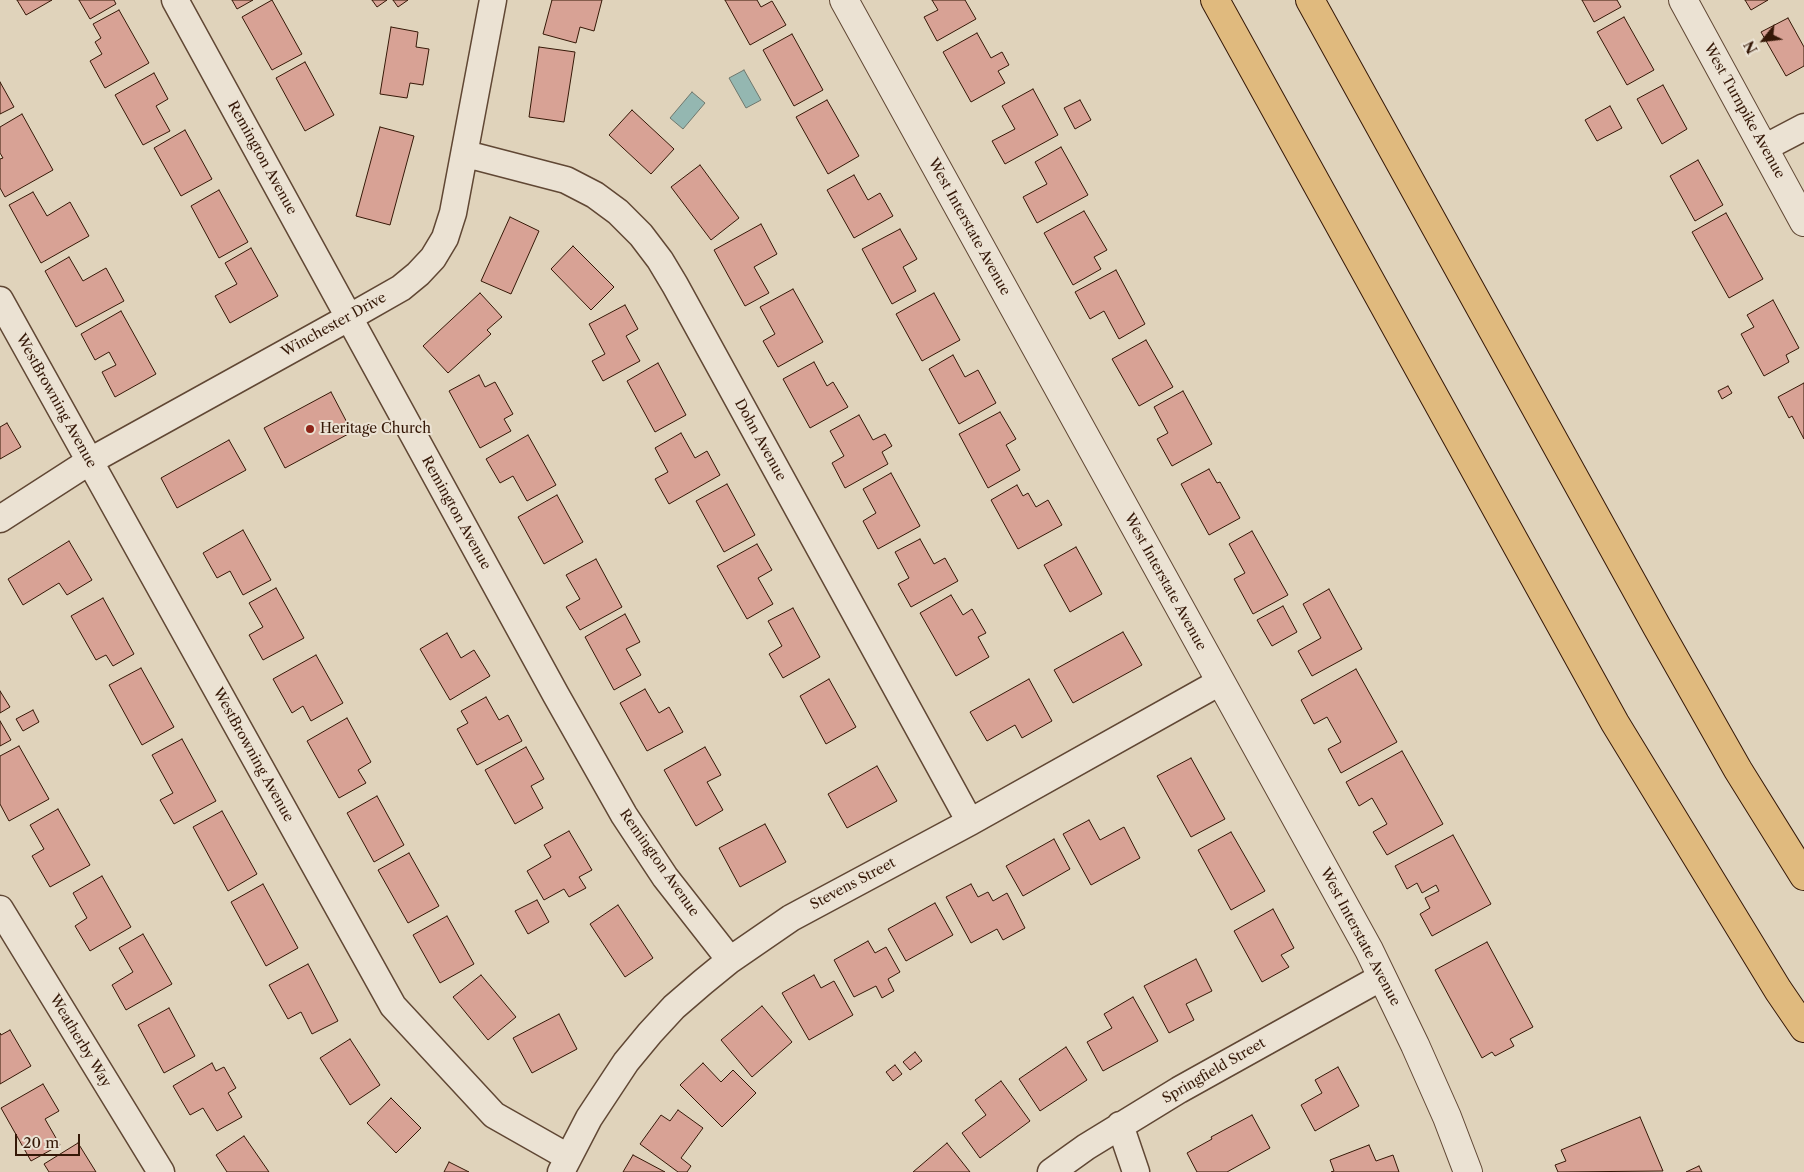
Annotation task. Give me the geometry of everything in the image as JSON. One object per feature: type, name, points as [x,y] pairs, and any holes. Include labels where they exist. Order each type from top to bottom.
[{"type":"highway","points":[[1215,0],[1614,722],[1778,990],[1804,1028]]},
{"type":"highway","points":[[1310,0],[1656,628],[1738,770],[1804,876]]},
{"type":"street","name":"Remington Avenue","points":[[175,0],[556,695],[624,815],[665,877],[730,960]]},
{"type":"street","name":"Winchester Drive","points":[[0,519],[90,461],[401,288],[418,274],[433,258],[445,238],[453,213],[466,154],[493,0]]},
{"type":"street","name":"West Interstate Avenue","points":[[844,0],[1382,977],[1404,1020],[1447,1117],[1468,1172]]},
{"type":"street","name":"West Turnpike Avenue","points":[[1683,0],[1804,222]]},
{"type":"street","points":[[1764,148],[1804,127]]},
{"type":"street","name":"Dohn Avenue","points":[[466,154],[566,180],[595,195],[618,212],[642,235],[675,285],[970,822]]},
{"type":"street","name":"WestBrowning Avenue","points":[[0,300],[393,1006],[494,1115],[564,1164]]},
{"type":"street","name":"Stevens Street","points":[[564,1164],[588,1118],[626,1062],[650,1033],[696,988],[730,960],[791,918],[970,822],[1220,682]]},
{"type":"street","name":"Weatherby Way","points":[[0,909],[161,1172]]},
{"type":"street","name":"Springfield Street","points":[[1051,1172],[1120,1125],[1219,1067],[1382,977]]},
{"type":"street","points":[[1120,1125],[1136,1172]]},
{"type":"water","points":[[744,70],[761,100],[746,108],[729,78]]},
{"type":"water","points":[[692,92],[705,103],[683,129],[670,118]]},
{"type":"building","points":[[17,0],[52,0],[26,15]]},
{"type":"building","points":[[79,0],[114,0],[116,4],[90,19]]},
{"type":"building","points":[[232,0],[253,0],[237,9]]},
{"type":"building","points":[[272,0],[302,54],[272,70],[242,17]]},
{"type":"building","points":[[372,0],[387,0],[377,7]]},
{"type":"building","points":[[393,0],[408,0],[398,7]]},
{"type":"building","points":[[552,0],[602,0],[594,31],[580,27],[576,43],[543,34]]},
{"type":"building","points":[[725,0],[757,0],[761,7],[772,1],[786,25],[750,45]]},
{"type":"building","points":[[932,0],[965,0],[976,19],[937,41],[924,17],[938,10]]},
{"type":"building","points":[[1582,0],[1617,0],[1621,7],[1594,22]]},
{"type":"building","points":[[1745,0],[1768,0],[1751,10]]},
{"type":"building","points":[[119,10],[149,63],[105,88],[90,61],[102,54],[95,42],[101,38],[93,24]]},
{"type":"building","points":[[1624,17],[1654,70],[1627,85],[1597,32]]},
{"type":"building","points":[[1788,18],[1804,47],[1804,66],[1786,76],[1761,32]]},
{"type":"building","points":[[391,27],[418,32],[416,47],[429,49],[423,85],[410,83],[407,98],[380,94]]},
{"type":"building","points":[[977,33],[991,58],[1002,52],[1009,65],[998,71],[1005,83],[971,102],[943,52]]},
{"type":"building","points":[[792,34],[823,90],[794,106],[763,50]]},
{"type":"building","points":[[539,47],[575,52],[564,122],[529,117]]},
{"type":"building","points":[[305,62],[334,115],[305,131],[276,78]]},
{"type":"building","points":[[154,73],[168,99],[156,106],[170,131],[143,145],[115,95]]},
{"type":"building","points":[[0,82],[14,107],[0,114]]},
{"type":"building","points":[[1663,85],[1687,129],[1662,144],[1637,99]]},
{"type":"building","points":[[1033,89],[1058,135],[1005,164],[992,141],[1015,129],[1002,106]]},
{"type":"building","points":[[827,100],[859,156],[828,174],[796,117]]},
{"type":"building","points":[[1080,100],[1091,120],[1075,129],[1064,108]]},
{"type":"building","points":[[1610,106],[1622,128],[1597,141],[1585,120]]},
{"type":"building","points":[[632,110],[674,149],[651,174],[609,135]]},
{"type":"building","points":[[22,114],[53,170],[5,197],[0,188],[0,159],[3,158],[0,153],[0,127]]},
{"type":"building","points":[[380,127],[414,136],[390,225],[356,216]]},
{"type":"building","points":[[185,130],[212,179],[181,196],[154,148]]},
{"type":"building","points":[[1061,147],[1088,195],[1037,223],[1023,197],[1047,184],[1035,162]]},
{"type":"building","points":[[1698,160],[1723,205],[1695,221],[1670,176]]},
{"type":"building","points":[[700,165],[739,218],[711,240],[671,187]]},
{"type":"building","points":[[854,175],[868,200],[880,193],[893,216],[854,238],[827,190]]},
{"type":"building","points":[[219,190],[248,242],[219,258],[191,206]]},
{"type":"building","points":[[33,192],[47,216],[70,202],[89,236],[41,263],[9,205]]},
{"type":"building","points":[[1084,211],[1107,250],[1094,257],[1101,269],[1073,285],[1044,233]]},
{"type":"building","points":[[1726,213],[1763,279],[1729,298],[1692,232]]},
{"type":"building","points":[[510,217],[539,231],[511,294],[481,281]]},
{"type":"building","points":[[761,224],[777,254],[754,267],[769,293],[745,306],[714,250]]},
{"type":"building","points":[[900,229],[917,259],[903,267],[916,291],[892,304],[862,249]]},
{"type":"building","points":[[573,246],[614,287],[591,310],[551,269]]},
{"type":"building","points":[[251,248],[278,296],[230,323],[215,296],[237,284],[225,263]]},
{"type":"building","points":[[69,257],[83,281],[106,268],[124,301],[76,327],[45,271]]},
{"type":"building","points":[[1116,270],[1145,324],[1119,339],[1104,311],[1090,319],[1075,292]]},
{"type":"building","points":[[793,289],[823,342],[778,367],[763,341],[775,334],[760,307]]},
{"type":"building","points":[[480,293],[502,317],[487,330],[491,334],[448,373],[423,346]]},
{"type":"building","points":[[934,293],[960,340],[922,361],[896,314]]},
{"type":"building","points":[[1773,300],[1799,348],[1786,355],[1789,362],[1764,376],[1741,334],[1754,327],[1747,315]]},
{"type":"building","points":[[625,305],[638,329],[626,336],[640,361],[603,381],[592,361],[605,354],[589,324]]},
{"type":"building","points":[[121,311],[156,374],[115,397],[102,372],[116,365],[109,352],[95,360],[81,334]]},
{"type":"building","points":[[1146,340],[1173,387],[1139,406],[1112,359]]},
{"type":"building","points":[[953,355],[965,377],[978,370],[996,403],[959,424],[929,369]]},
{"type":"building","points":[[814,362],[827,386],[833,382],[848,407],[810,428],[783,379]]},
{"type":"building","points":[[658,363],[686,415],[655,432],[627,381]]},
{"type":"building","points":[[479,375],[485,387],[495,382],[513,414],[504,419],[511,431],[480,448],[449,391]]},
{"type":"building","points":[[1804,383],[1804,439],[1792,416],[1789,418],[1778,397]]},
{"type":"building","points":[[1728,386],[1732,393],[1722,399],[1718,391]]},
{"type":"building","points":[[1183,391],[1212,444],[1172,466],[1157,439],[1168,433],[1154,407]]},
{"type":"building","points":[[331,392],[352,432],[285,468],[264,428]]},
{"type":"building","points":[[1000,412],[1016,439],[1006,445],[1020,470],[988,488],[959,434]]},
{"type":"building","points":[[859,415],[873,440],[885,434],[892,446],[882,452],[888,464],[845,488],[832,463],[844,456],[830,431]]},
{"type":"building","points":[[7,423],[21,447],[0,459],[0,427]]},
{"type":"building","points":[[681,433],[695,458],[707,451],[720,475],[669,504],[655,479],[668,472],[655,448]]},
{"type":"building","points":[[528,435],[556,485],[527,501],[513,476],[500,483],[486,459]]},
{"type":"building","points":[[229,440],[246,470],[177,508],[161,478]]},
{"type":"building","points":[[1209,469],[1217,483],[1220,482],[1240,518],[1209,535],[1181,484]]},
{"type":"building","points":[[891,473],[920,526],[878,549],[863,521],[876,513],[863,489]]},
{"type":"building","points":[[727,484],[755,535],[724,552],[696,501]]},
{"type":"building","points":[[1017,485],[1023,496],[1028,493],[1036,507],[1048,500],[1062,525],[1018,549],[991,500]]},
{"type":"building","points":[[557,495],[583,542],[544,564],[518,517]]},
{"type":"building","points":[[243,530],[271,580],[243,595],[230,571],[217,578],[203,553]]},
{"type":"building","points":[[1252,531],[1288,595],[1253,614],[1234,579],[1245,573],[1229,544]]},
{"type":"building","points":[[920,539],[934,564],[945,558],[958,581],[911,607],[898,584],[909,578],[895,552]]},
{"type":"building","points":[[69,541],[92,580],[67,595],[59,583],[23,605],[8,579]]},
{"type":"building","points":[[757,544],[772,570],[758,578],[773,604],[747,619],[717,566]]},
{"type":"building","points":[[1076,547],[1102,594],[1070,612],[1044,565]]},
{"type":"building","points":[[596,559],[622,607],[580,630],[566,607],[580,599],[566,575]]},
{"type":"building","points":[[276,588],[304,638],[263,660],[249,635],[263,627],[249,603]]},
{"type":"building","points":[[1329,589],[1362,649],[1312,676],[1298,651],[1321,638],[1303,604]]},
{"type":"building","points":[[951,595],[963,615],[972,609],[986,633],[978,637],[989,657],[956,676],[920,613]]},
{"type":"building","points":[[103,598],[134,654],[113,666],[106,655],[96,660],[71,616]]},
{"type":"building","points":[[1283,606],[1297,632],[1272,646],[1257,620]]},
{"type":"building","points":[[793,608],[820,657],[783,678],[769,654],[782,646],[768,621]]},
{"type":"building","points":[[625,614],[640,642],[626,649],[641,675],[614,690],[585,637]]},
{"type":"building","points":[[1123,632],[1142,665],[1073,703],[1054,670]]},
{"type":"building","points":[[447,633],[461,658],[474,650],[490,676],[450,700],[420,649]]},
{"type":"building","points":[[316,655],[343,703],[311,721],[303,706],[292,713],[273,679]]},
{"type":"building","points":[[141,668],[174,727],[142,745],[109,685]]},
{"type":"building","points":[[1356,669],[1397,742],[1341,773],[1328,749],[1341,742],[1327,717],[1314,724],[1301,700]]},
{"type":"building","points":[[829,679],[856,727],[826,744],[800,696]]},
{"type":"building","points":[[1029,679],[1052,721],[1022,738],[1015,725],[987,741],[970,712]]},
{"type":"building","points":[[645,689],[659,713],[669,707],[683,732],[647,751],[620,703]]},
{"type":"building","points":[[0,691],[10,707],[0,713]]},
{"type":"building","points":[[486,697],[499,720],[508,715],[522,741],[477,765],[457,729],[468,723],[461,711]]},
{"type":"building","points":[[33,710],[39,722],[23,731],[16,719]]},
{"type":"building","points":[[347,718],[371,762],[358,770],[366,783],[339,798],[307,741]]},
{"type":"building","points":[[0,721],[11,740],[0,746]]},
{"type":"building","points":[[182,739],[216,801],[174,824],[160,800],[173,793],[152,755]]},
{"type":"building","points":[[19,746],[49,799],[9,821],[0,804],[0,756]]},
{"type":"building","points":[[526,747],[544,779],[531,786],[543,808],[515,824],[485,770]]},
{"type":"building","points":[[705,747],[721,775],[707,782],[723,810],[696,826],[664,770]]},
{"type":"building","points":[[1402,751],[1443,824],[1387,855],[1373,832],[1387,824],[1372,798],[1359,806],[1346,782]]},
{"type":"building","points":[[1191,758],[1225,819],[1191,837],[1157,776]]},
{"type":"building","points":[[877,766],[897,801],[847,828],[828,794]]},
{"type":"building","points":[[377,796],[404,845],[374,862],[347,813]]},
{"type":"building","points":[[58,809],[90,865],[50,887],[32,856],[44,849],[30,825]]},
{"type":"building","points":[[222,811],[257,874],[228,891],[193,827]]},
{"type":"building","points":[[1089,820],[1100,840],[1124,827],[1140,858],[1091,885],[1063,834]]},
{"type":"building","points":[[765,824],[786,862],[740,887],[719,848]]},
{"type":"building","points":[[569,831],[592,870],[579,877],[586,888],[569,897],[564,889],[544,900],[527,871],[551,857],[544,845]]},
{"type":"building","points":[[1231,832],[1265,891],[1231,910],[1198,850]]},
{"type":"building","points":[[1453,835],[1491,904],[1432,936],[1420,914],[1430,908],[1425,898],[1439,891],[1436,885],[1422,893],[1417,883],[1407,889],[1395,866]]},
{"type":"building","points":[[1054,839],[1070,869],[1023,896],[1006,866]]},
{"type":"building","points":[[409,853],[439,906],[408,923],[378,870]]},
{"type":"building","points":[[102,876],[131,927],[90,951],[75,926],[87,918],[73,893]]},
{"type":"building","points":[[263,884],[298,948],[266,966],[231,902]]},
{"type":"building","points":[[971,884],[978,897],[988,892],[993,901],[1007,893],[1025,928],[1003,940],[997,929],[971,943],[946,897]]},
{"type":"building","points":[[537,900],[549,922],[528,934],[515,911]]},
{"type":"building","points":[[935,903],[953,935],[906,961],[888,929]]},
{"type":"building","points":[[618,905],[653,958],[625,977],[590,924]]},
{"type":"building","points":[[1273,909],[1294,948],[1281,955],[1289,967],[1262,982],[1234,931]]},
{"type":"building","points":[[447,916],[474,964],[440,983],[413,935]]},
{"type":"building","points":[[143,934],[172,984],[126,1010],[112,985],[133,972],[119,948]]},
{"type":"building","points":[[868,941],[875,953],[886,947],[900,972],[888,979],[894,991],[882,998],[876,986],[854,997],[834,960]]},
{"type":"building","points":[[1487,942],[1533,1027],[1510,1039],[1514,1046],[1495,1056],[1492,1052],[1482,1058],[1435,970]]},
{"type":"building","points":[[1196,959],[1212,991],[1186,1004],[1194,1020],[1169,1033],[1144,986]]},
{"type":"building","points":[[308,964],[338,1021],[312,1034],[301,1012],[288,1019],[269,985]]},
{"type":"building","points":[[481,975],[516,1017],[488,1040],[453,997]]},
{"type":"building","points":[[814,975],[821,988],[834,981],[853,1015],[809,1040],[782,993]]},
{"type":"building","points":[[1133,997],[1158,1041],[1103,1071],[1087,1042],[1112,1028],[1104,1014]]},
{"type":"building","points":[[762,1006],[792,1042],[752,1077],[721,1040]]},
{"type":"building","points":[[169,1008],[195,1056],[164,1073],[138,1025]]},
{"type":"building","points":[[559,1014],[577,1049],[532,1073],[513,1038]]},
{"type":"building","points":[[10,1030],[31,1066],[0,1084],[0,1033],[1,1035]]},
{"type":"building","points":[[350,1039],[380,1085],[350,1105],[320,1058]]},
{"type":"building","points":[[1066,1047],[1087,1080],[1040,1111],[1019,1079]]},
{"type":"building","points":[[915,1052],[922,1061],[910,1070],[903,1062]]},
{"type":"building","points":[[212,1063],[216,1071],[224,1067],[236,1088],[228,1093],[242,1117],[217,1131],[203,1108],[190,1115],[173,1086]]},
{"type":"building","points":[[703,1063],[721,1082],[733,1070],[756,1093],[722,1127],[680,1085]]},
{"type":"building","points":[[895,1065],[902,1074],[893,1081],[886,1072]]},
{"type":"building","points":[[1338,1067],[1359,1106],[1315,1131],[1301,1105],[1322,1093],[1315,1080]]},
{"type":"building","points":[[1001,1081],[1030,1121],[980,1158],[962,1133],[986,1115],[975,1100]]},
{"type":"building","points":[[43,1084],[59,1111],[45,1119],[60,1145],[31,1161],[1,1108]]},
{"type":"building","points":[[391,1098],[421,1128],[396,1153],[367,1123]]},
{"type":"building","points":[[678,1110],[703,1128],[681,1158],[691,1166],[687,1172],[678,1172],[640,1144],[661,1115],[670,1121]]},
{"type":"building","points":[[1252,1115],[1270,1148],[1227,1172],[1197,1172],[1187,1153],[1212,1139],[1211,1137]]},
{"type":"building","points":[[1640,1117],[1663,1171],[1558,1172],[1555,1165],[1566,1161],[1561,1150]]},
{"type":"building","points":[[244,1136],[269,1172],[227,1172],[216,1155]]},
{"type":"building","points":[[78,1143],[96,1172],[49,1172],[44,1164]]},
{"type":"building","points":[[947,1143],[970,1172],[913,1172]]},
{"type":"building","points":[[1369,1145],[1376,1161],[1393,1155],[1399,1172],[1331,1172],[1334,1171],[1330,1160]]},
{"type":"building","points":[[633,1155],[665,1172],[623,1172]]},
{"type":"building","points":[[449,1162],[469,1172],[444,1172]]},
{"type":"building","points":[[1699,1166],[1702,1172],[1686,1172]]},
{"type":"place","name":"Heritage Church","points":[[310,429]]}]
